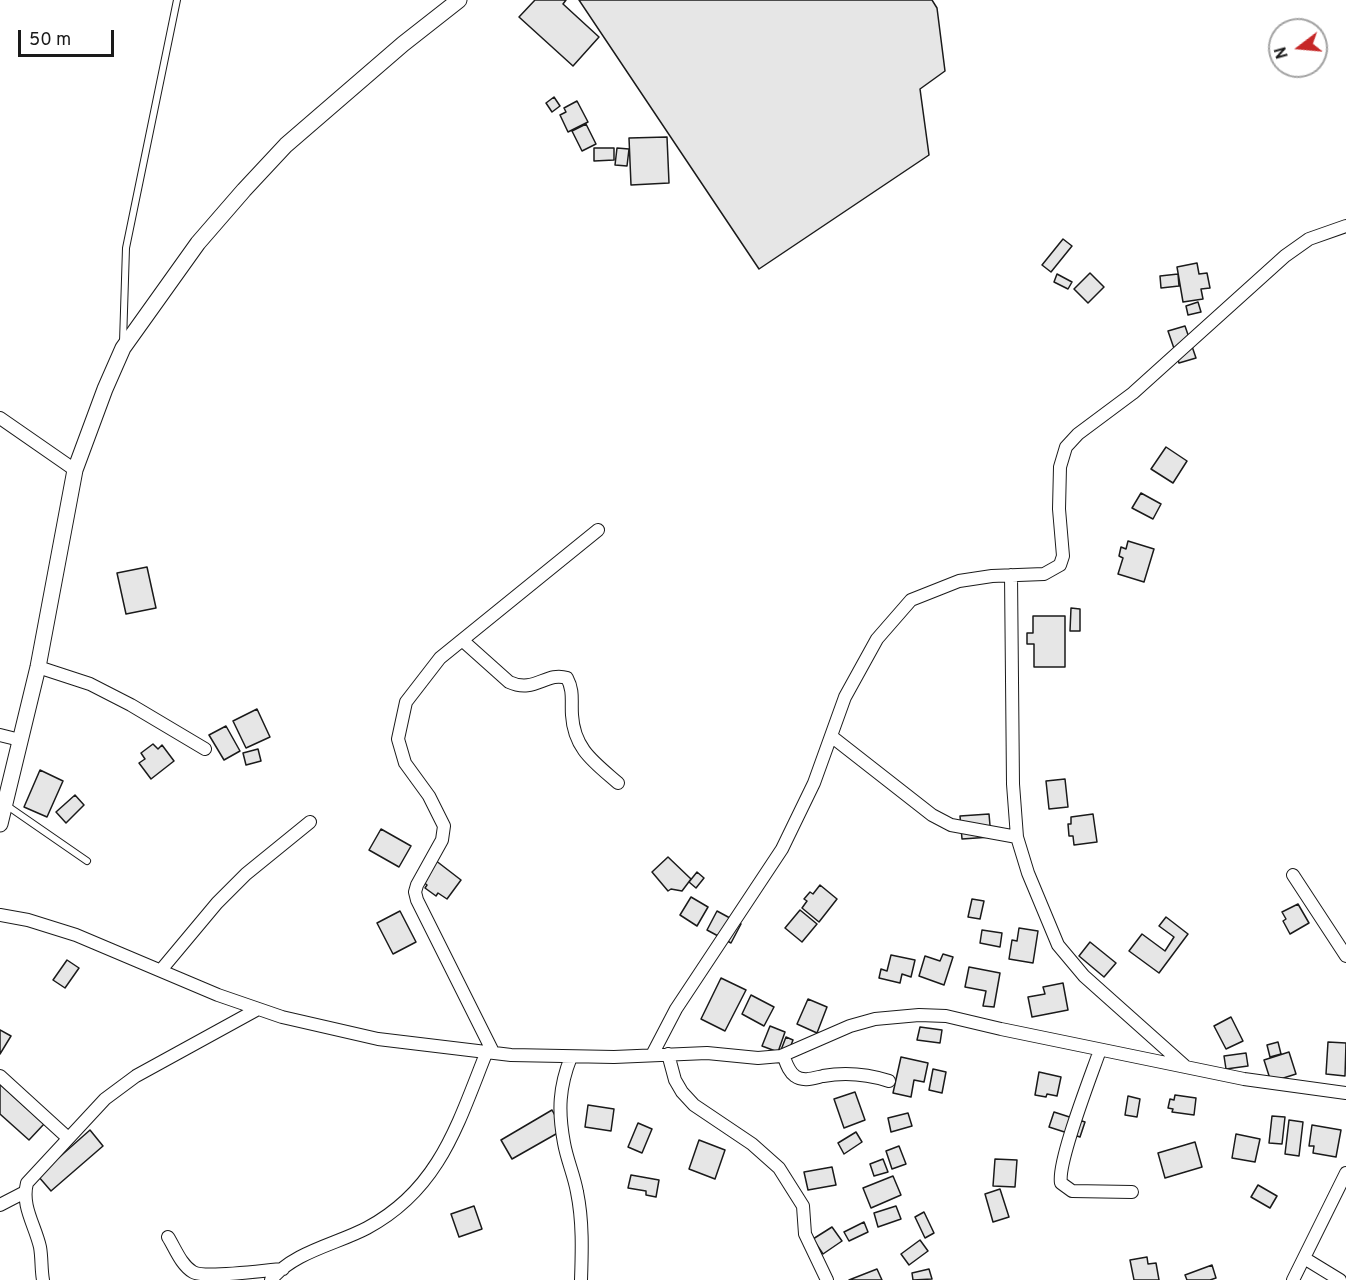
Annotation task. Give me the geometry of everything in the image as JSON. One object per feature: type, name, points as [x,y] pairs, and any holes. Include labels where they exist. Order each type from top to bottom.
[{"type":"street","points":[[0,824],[38,667],[75,470],[123,348],[198,243],[272,160],[403,44],[459,0]]},
{"type":"street","points":[[652,1055],[676,1010],[782,849],[814,783],[845,697],[877,639],[911,600],[959,581],[992,576],[1044,574],[1060,565],[1063,556],[1059,509],[1060,466],[1066,447],[1133,393],[1285,256],[1309,239],[1346,226]]},
{"type":"street","points":[[0,418],[75,470]]},
{"type":"street","points":[[271,1280],[296,1260],[367,1228],[401,1207],[422,1186],[453,1134],[490,1052],[417,900],[417,885],[442,840],[444,826],[429,796],[405,763],[398,739],[406,702],[440,658],[598,530]]},
{"type":"street","points":[[1011,575],[1013,784],[1017,837],[1041,908],[1058,945],[1083,976],[1187,1068]]},
{"type":"street","points":[[462,640],[509,682],[518,686],[530,686],[560,676],[567,678],[573,694],[574,732],[582,749],[618,783]]},
{"type":"street","points":[[38,667],[90,684],[131,705],[205,749]]},
{"type":"street","points":[[0,735],[20,740]]},
{"type":"street","points":[[831,736],[932,815],[951,825],[1017,837]]},
{"type":"street","points":[[161,970],[217,903],[246,874],[309,822]]},
{"type":"street","points":[[1293,875],[1346,956]]},
{"type":"street","points":[[0,915],[28,920],[76,935],[218,995],[282,1017],[378,1039],[490,1052],[571,1057],[707,1053],[758,1059],[783,1055],[850,1026],[875,1019],[919,1015],[946,1016],[1244,1079],[1346,1093]]},
{"type":"street","points":[[43,1280],[40,1247],[27,1207],[25,1192],[27,1183],[105,1099],[136,1076],[258,1009]]},
{"type":"street","points":[[1100,1050],[1059,1175],[1061,1183],[1072,1191],[1132,1192]]},
{"type":"street","points":[[668,1054],[675,1080],[694,1105],[752,1144],[778,1168],[803,1206],[806,1234],[827,1280]]},
{"type":"street","points":[[783,1055],[789,1070],[799,1078],[859,1073],[889,1081]]},
{"type":"street","points":[[571,1057],[562,1081],[560,1115],[564,1145],[578,1194],[582,1243],[581,1280]]},
{"type":"street","points":[[0,1076],[68,1138]]},
{"type":"street","points":[[1293,1280],[1346,1173]]},
{"type":"street","points":[[0,1205],[25,1192]]},
{"type":"street","points":[[168,1237],[183,1263],[195,1273],[208,1275],[284,1269]]},
{"type":"street","points":[[1304,1258],[1340,1280]]},
{"type":"lane","points":[[123,348],[126,248],[177,0]]},
{"type":"lane","points":[[6,804],[87,861]]},
{"type":"building","points":[[535,0],[566,0],[563,4],[599,37],[573,66],[519,17]]},
{"type":"building","points":[[579,0],[932,0],[937,8],[945,71],[920,89],[929,155],[759,269]]},
{"type":"building","points":[[554,97],[560,106],[552,112],[546,103]]},
{"type":"building","points":[[577,101],[588,122],[568,132],[560,115],[566,112],[564,108]]},
{"type":"building","points":[[586,124],[596,144],[582,151],[572,131]]},
{"type":"building","points":[[667,137],[669,183],[631,185],[629,138]]},
{"type":"building","points":[[594,148],[614,148],[614,160],[594,161]]},
{"type":"building","points":[[617,148],[629,149],[627,166],[615,165]]},
{"type":"building","points":[[1063,239],[1072,246],[1051,272],[1042,265]]},
{"type":"building","points":[[1197,263],[1199,274],[1207,273],[1210,288],[1201,289],[1203,299],[1183,302],[1177,267]]},
{"type":"building","points":[[1090,273],[1104,287],[1088,303],[1074,289]]},
{"type":"building","points":[[1057,274],[1072,282],[1068,289],[1054,282]]},
{"type":"building","points":[[1178,274],[1179,286],[1161,288],[1160,276]]},
{"type":"building","points":[[1198,302],[1201,312],[1188,315],[1186,306]]},
{"type":"building","points":[[1185,326],[1196,358],[1179,363],[1168,331]]},
{"type":"building","points":[[1166,447],[1187,461],[1173,483],[1151,469]]},
{"type":"building","points":[[1141,493],[1161,504],[1153,519],[1132,508]]},
{"type":"building","points":[[1128,541],[1154,549],[1144,582],[1118,574],[1123,558],[1119,556],[1121,547],[1126,549]]},
{"type":"building","points":[[147,567],[156,608],[126,614],[117,573]]},
{"type":"building","points":[[1071,608],[1080,609],[1080,631],[1070,631]]},
{"type":"building","points":[[1033,616],[1065,616],[1065,667],[1034,667],[1034,644],[1027,644],[1027,633],[1033,633]]},
{"type":"building","points":[[257,709],[270,737],[246,748],[233,721]]},
{"type":"building","points":[[226,726],[240,751],[224,760],[209,735]]},
{"type":"building","points":[[153,744],[158,749],[162,745],[174,761],[151,779],[139,763],[145,759],[141,753]]},
{"type":"building","points":[[258,749],[261,761],[246,765],[243,753]]},
{"type":"building","points":[[40,770],[63,781],[47,817],[24,807]]},
{"type":"building","points":[[1065,779],[1068,807],[1049,809],[1046,781]]},
{"type":"building","points":[[75,795],[84,805],[66,823],[56,812]]},
{"type":"building","points":[[989,814],[991,837],[962,839],[960,816]]},
{"type":"building","points":[[1093,814],[1097,842],[1074,845],[1073,836],[1069,836],[1068,824],[1071,824],[1071,817]]},
{"type":"building","points":[[381,829],[411,846],[399,867],[369,850]]},
{"type":"building","points":[[668,857],[691,879],[682,891],[671,889],[668,891],[652,872]]},
{"type":"building","points":[[435,860],[461,880],[447,899],[438,893],[436,896],[425,888],[427,885],[421,880]]},
{"type":"building","points":[[697,872],[704,878],[696,888],[689,882]]},
{"type":"building","points":[[820,885],[837,899],[819,922],[802,908],[807,901],[804,899],[810,892],[813,894]]},
{"type":"building","points":[[691,897],[708,907],[697,926],[680,915]]},
{"type":"building","points":[[972,899],[984,901],[980,919],[968,917]]},
{"type":"building","points":[[1298,904],[1309,923],[1290,934],[1283,921],[1286,919],[1282,912]]},
{"type":"building","points":[[800,910],[817,924],[802,942],[785,928]]},
{"type":"building","points":[[400,911],[416,942],[393,954],[377,923]]},
{"type":"building","points":[[717,911],[741,924],[731,943],[707,930]]},
{"type":"building","points":[[1166,917],[1188,934],[1159,973],[1129,951],[1142,934],[1165,951],[1174,937],[1159,926]]},
{"type":"building","points":[[1019,928],[1038,931],[1033,963],[1009,959],[1012,940],[1017,941]]},
{"type":"building","points":[[982,930],[1002,933],[1000,947],[980,943]]},
{"type":"building","points":[[1090,942],[1116,963],[1104,977],[1079,956]]},
{"type":"building","points":[[943,954],[953,957],[944,985],[919,976],[925,956],[940,961]]},
{"type":"building","points":[[891,955],[915,960],[911,977],[902,974],[900,983],[879,978],[881,969],[887,971]]},
{"type":"building","points":[[67,960],[79,968],[65,988],[53,980]]},
{"type":"building","points":[[969,967],[1000,973],[994,1007],[983,1006],[986,991],[965,987]]},
{"type":"building","points":[[721,978],[746,990],[725,1031],[701,1019]]},
{"type":"building","points":[[1063,983],[1068,1010],[1032,1017],[1028,997],[1045,994],[1043,987]]},
{"type":"building","points":[[751,995],[774,1007],[764,1026],[742,1014]]},
{"type":"building","points":[[808,999],[827,1007],[817,1033],[797,1024]]},
{"type":"building","points":[[1231,1017],[1243,1041],[1226,1049],[1214,1026]]},
{"type":"building","points":[[770,1026],[785,1032],[778,1052],[762,1046]]},
{"type":"building","points":[[920,1027],[942,1030],[940,1043],[917,1040]]},
{"type":"building","points":[[0,1030],[11,1036],[0,1054]]},
{"type":"building","points":[[786,1037],[793,1040],[788,1053],[781,1050]]},
{"type":"building","points":[[1278,1042],[1281,1054],[1270,1057],[1267,1045]]},
{"type":"building","points":[[1328,1042],[1346,1043],[1345,1076],[1326,1074]]},
{"type":"building","points":[[1289,1052],[1296,1074],[1271,1082],[1264,1060]]},
{"type":"building","points":[[1246,1053],[1248,1066],[1226,1069],[1224,1056]]},
{"type":"building","points":[[901,1057],[928,1063],[924,1082],[914,1080],[911,1097],[893,1093]]},
{"type":"building","points":[[933,1069],[946,1072],[942,1093],[929,1090]]},
{"type":"building","points":[[1039,1072],[1061,1077],[1057,1096],[1035,1095]]},
{"type":"building","points":[[0,1084],[44,1124],[29,1140],[0,1114]]},
{"type":"building","points":[[855,1092],[865,1120],[844,1128],[834,1099]]},
{"type":"building","points":[[1175,1095],[1196,1098],[1194,1115],[1172,1112],[1173,1109],[1168,1108],[1170,1099],[1174,1100]]},
{"type":"building","points":[[1128,1096],[1140,1099],[1137,1117],[1125,1115]]},
{"type":"building","points":[[588,1105],[614,1109],[611,1131],[585,1127]]},
{"type":"building","points":[[552,1110],[563,1130],[512,1159],[501,1140]]},
{"type":"building","points":[[1054,1112],[1085,1122],[1080,1137],[1049,1127]]},
{"type":"building","points":[[908,1113],[912,1126],[891,1132],[888,1118]]},
{"type":"building","points":[[1272,1116],[1285,1117],[1282,1144],[1269,1143]]},
{"type":"building","points":[[1289,1120],[1303,1122],[1299,1156],[1285,1154]]},
{"type":"building","points":[[638,1123],[652,1129],[642,1153],[628,1147]]},
{"type":"building","points":[[1312,1125],[1341,1130],[1336,1157],[1313,1153],[1314,1146],[1309,1146]]},
{"type":"building","points":[[90,1130],[103,1146],[51,1191],[38,1176]]},
{"type":"building","points":[[856,1132],[862,1142],[844,1154],[838,1143]]},
{"type":"building","points":[[1236,1134],[1260,1139],[1255,1162],[1232,1158]]},
{"type":"building","points":[[699,1140],[725,1150],[715,1179],[689,1169]]},
{"type":"building","points":[[1195,1142],[1202,1167],[1165,1178],[1158,1153]]},
{"type":"building","points":[[899,1146],[906,1164],[892,1169],[886,1151]]},
{"type":"building","points":[[883,1159],[888,1172],[874,1176],[870,1164]]},
{"type":"building","points":[[995,1159],[1017,1160],[1015,1187],[993,1186]]},
{"type":"building","points":[[832,1167],[836,1185],[808,1190],[804,1172]]},
{"type":"building","points":[[631,1175],[659,1180],[656,1197],[646,1195],[646,1191],[628,1188]]},
{"type":"building","points":[[893,1176],[901,1195],[871,1208],[863,1188]]},
{"type":"building","points":[[1258,1185],[1277,1196],[1270,1208],[1251,1197]]},
{"type":"building","points":[[1000,1189],[1009,1217],[993,1222],[985,1194]]},
{"type":"building","points":[[474,1206],[482,1229],[459,1237],[451,1214]]},
{"type":"building","points":[[896,1206],[901,1219],[878,1227],[874,1213]]},
{"type":"building","points":[[924,1212],[934,1233],[925,1238],[915,1217]]},
{"type":"building","points":[[864,1222],[868,1232],[849,1241],[844,1232]]},
{"type":"building","points":[[832,1227],[842,1241],[823,1254],[813,1239]]},
{"type":"building","points":[[920,1240],[928,1251],[909,1265],[901,1254]]},
{"type":"building","points":[[1147,1257],[1148,1264],[1156,1263],[1159,1280],[1134,1280],[1130,1260]]},
{"type":"building","points":[[1212,1265],[1216,1278],[1187,1280],[1185,1275]]},
{"type":"building","points":[[877,1269],[882,1280],[849,1280]]},
{"type":"building","points":[[929,1269],[932,1279],[913,1280],[912,1273]]}]
